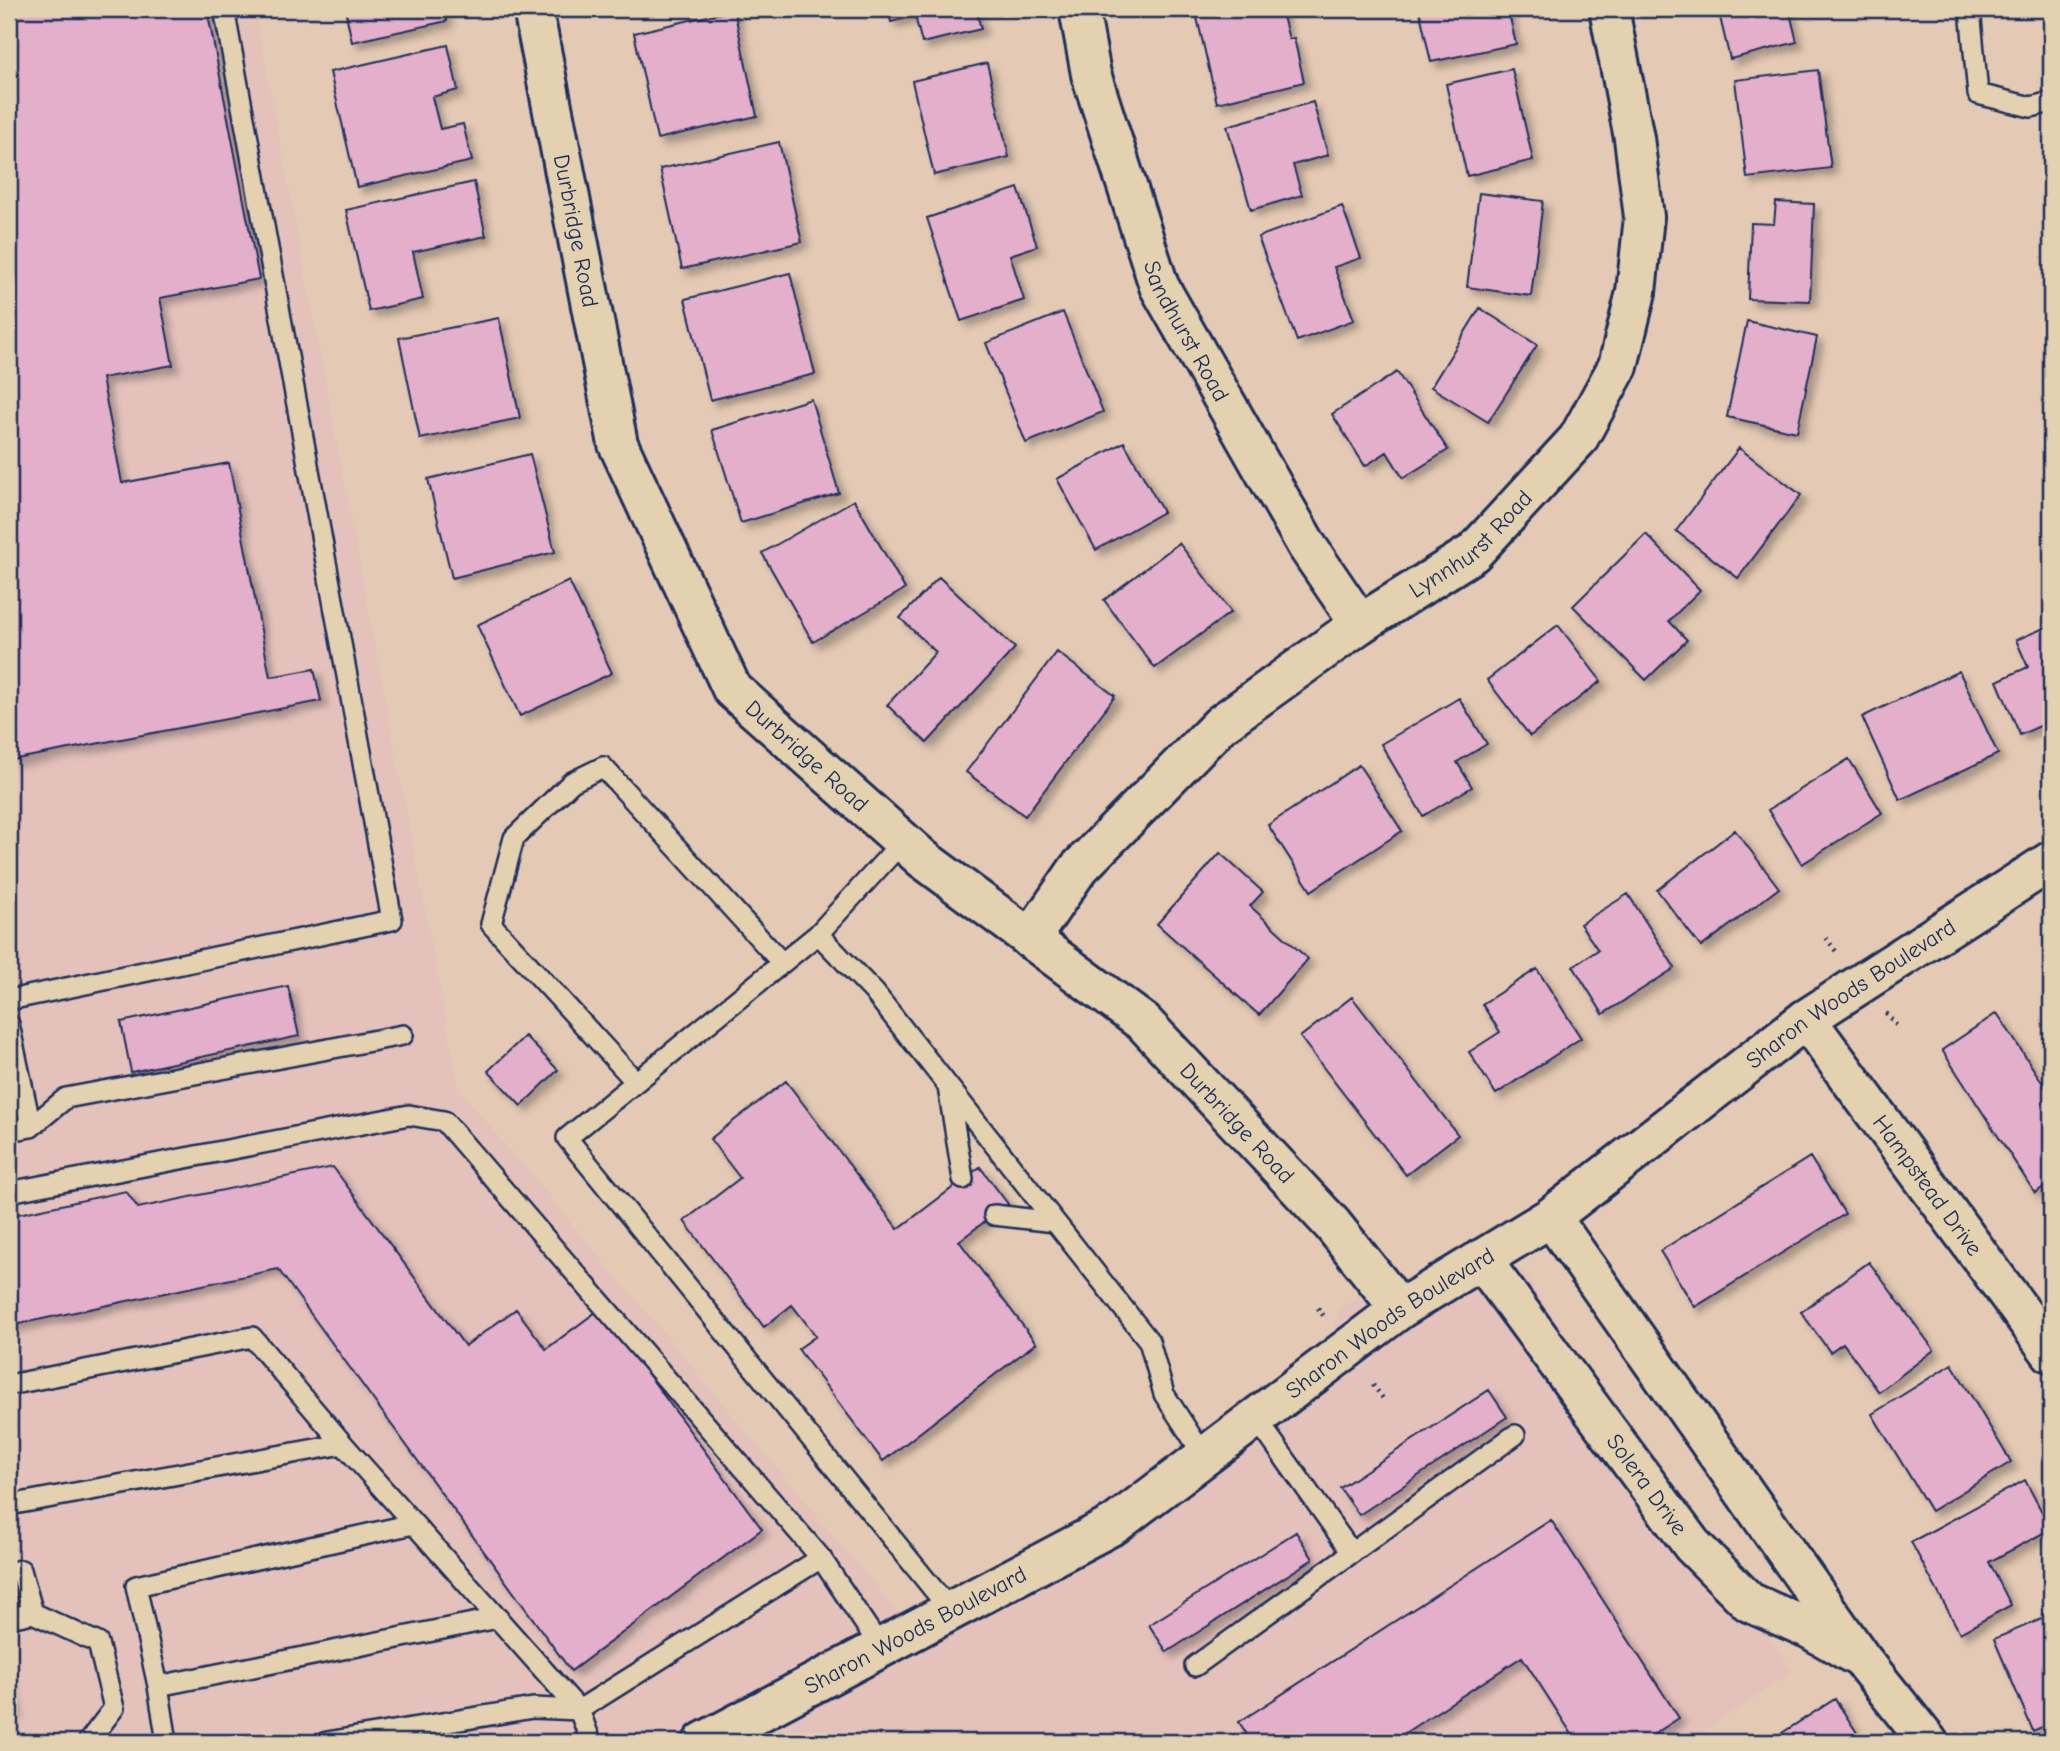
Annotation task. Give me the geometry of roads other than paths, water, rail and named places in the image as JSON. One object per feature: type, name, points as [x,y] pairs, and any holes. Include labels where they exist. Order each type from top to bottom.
[{"type":"street","name":"Durbridge Road","points":[[533,9],[618,444],[732,689],[903,841],[1144,1023],[1332,1224],[1400,1309]]},
{"type":"street","name":"Sandhurst Road","points":[[1079,9],[1091,74],[1159,286],[1307,546],[1360,624]]},
{"type":"street","name":"Lynnhurst Road","points":[[1030,939],[1078,870],[1221,724],[1360,624],[1473,553],[1577,439],[1618,366],[1636,292],[1644,216],[1634,138],[1609,9]]},
{"type":"street","name":"Sharon Woods Boulevard","points":[[703,1742],[1115,1524],[1400,1309],[1551,1217],[1806,1019],[2051,861]]},
{"type":"street","name":"Hampstead Drive","points":[[1806,1019],[2051,1353]]},
{"type":"street","name":"Solera Drive","points":[[1551,1217],[1860,1657],[1928,1742]]},
{"type":"street","name":"Solera Drive","points":[[1481,1259],[1692,1545],[1749,1602],[1808,1628],[1860,1657]]},
{"type":"lane","points":[[9,1000],[392,920],[224,9]]},
{"type":"lane","points":[[1970,9],[1978,94],[2031,107],[2051,102]]},
{"type":"lane","points":[[636,1082],[491,924],[514,838],[572,782],[603,767],[782,963]]},
{"type":"lane","points":[[903,841],[818,934],[567,1138],[951,1611]]},
{"type":"lane","points":[[818,934],[874,992],[1149,1341],[1164,1394],[1204,1456]]},
{"type":"lane","points":[[9,1024],[31,1127]]},
{"type":"lane","points":[[9,1131],[31,1127],[66,1098],[403,1035]]},
{"type":"lane","points":[[948,1086],[963,1179]]},
{"type":"lane","points":[[9,1192],[409,1115],[444,1121],[821,1558],[881,1648]]},
{"type":"lane","points":[[994,1215],[1055,1222]]},
{"type":"lane","points":[[9,1385],[252,1337],[413,1524],[579,1710],[591,1742]]},
{"type":"lane","points":[[1256,1418],[1352,1553]]},
{"type":"lane","points":[[1195,1666],[1515,1435]]},
{"type":"lane","points":[[9,1505],[343,1444]]},
{"type":"lane","points":[[167,1742],[159,1685],[136,1586],[413,1524]]},
{"type":"lane","points":[[327,1742],[533,1708],[579,1710],[821,1558]]},
{"type":"lane","points":[[9,1572],[21,1570],[33,1613]]},
{"type":"lane","points":[[9,1618],[33,1613],[98,1643],[114,1709],[88,1742]]},
{"type":"lane","points":[[159,1685],[498,1618]]}]
